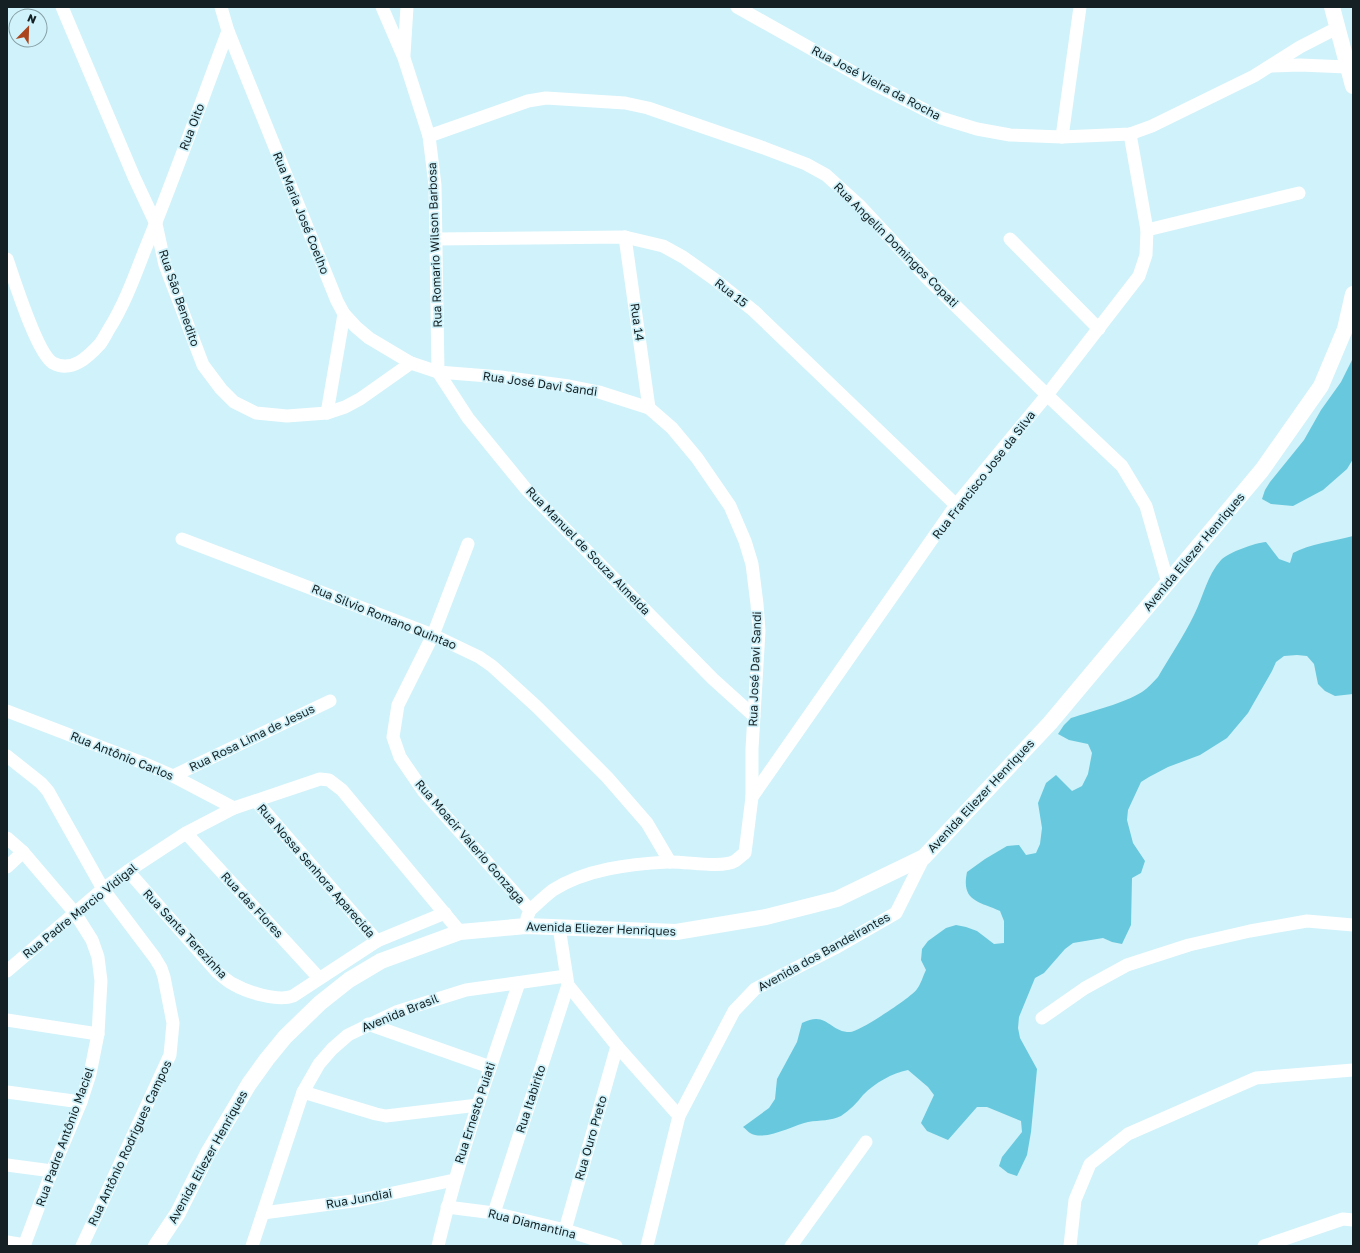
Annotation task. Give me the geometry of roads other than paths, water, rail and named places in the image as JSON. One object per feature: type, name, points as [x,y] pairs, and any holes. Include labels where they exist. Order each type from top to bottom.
[{"type":"street","name":"Rua São Benedito","points":[[62,7],[134,177],[156,224],[165,266],[203,365],[221,389],[234,402],[256,413],[287,416],[327,413],[345,407],[360,399],[412,363]]},
{"type":"street","name":"Rua Maria José Coelho","points":[[220,7],[228,31],[334,294],[344,314],[356,328],[369,338],[412,363],[438,372]]},
{"type":"street","name":"Rua Romario Wilson Barbosa","points":[[382,7],[404,58],[429,136],[435,184],[438,372]]},
{"type":"street","points":[[404,58],[407,7]]},
{"type":"street","name":"Rua José Vieira da Rocha","points":[[737,7],[872,83],[941,118],[977,129],[1010,135],[1062,137],[1130,134],[1152,126],[1254,76],[1300,48],[1337,28]]},
{"type":"street","points":[[1062,137],[1080,7]]},
{"type":"street","points":[[1332,7],[1337,28],[1350,62],[1353,86]]},
{"type":"street","name":"Rua Oito","points":[[7,259],[30,323],[46,356],[52,363],[59,365],[71,366],[80,362],[101,343],[120,311],[156,224],[228,31]]},
{"type":"street","name":"Rua José Vieira da Rocha","points":[[1272,66],[1350,62]]},
{"type":"street","name":"Rua Angelin Domingos Copati","points":[[429,136],[528,101],[546,98],[635,104],[757,145],[806,164],[826,175],[860,205],[927,278],[1122,466],[1146,506],[1168,583]]},
{"type":"street","name":"Rua Francisco Jose da Silva","points":[[752,797],[956,505],[1047,395],[1139,276],[1146,255],[1147,230],[1130,134]]},
{"type":"street","points":[[1147,230],[1299,193]]},
{"type":"street","name":"Rua 15","points":[[436,239],[625,237],[663,246],[683,257],[714,279],[754,311],[956,505]]},
{"type":"street","name":"Rua 14","points":[[625,237],[649,408]]},
{"type":"street","points":[[1010,239],[1099,329]]},
{"type":"street","name":"Avenida Eliezer Henriques","points":[[156,1246],[178,1213],[208,1153],[248,1084],[285,1037],[320,1003],[349,980],[381,961],[460,932],[526,926],[676,932],[766,917],[837,899],[924,857],[1050,723],[1262,470],[1321,386],[1345,329],[1353,294]]},
{"type":"street","points":[[327,413],[344,314]]},
{"type":"street","name":"Rua José Davi Sandi","points":[[438,372],[501,377],[569,386],[599,392],[649,408],[672,428],[697,458],[730,506],[745,541],[752,564],[758,604],[759,631],[754,716],[752,797],[745,853],[734,862],[717,864],[670,862]]},
{"type":"street","name":"Rua Manuel de Souza Almeida","points":[[438,372],[468,418],[526,489],[713,679],[754,716]]},
{"type":"street","name":"Rua Silvio Romano Quintao","points":[[182,539],[433,635],[479,657],[492,666],[537,707],[608,777],[647,823],[670,862]]},
{"type":"street","points":[[433,635],[468,544]]},
{"type":"street","name":"Rua Moacir Valerio Gonzaga","points":[[433,635],[398,705],[393,737],[400,757],[424,792],[530,910],[526,926]]},
{"type":"street","name":"Rua Rosa Lima de Jesus","points":[[173,776],[330,701]]},
{"type":"street","name":"Rua Antônio Carlos","points":[[7,711],[143,763],[173,776],[234,808]]},
{"type":"street","name":"Rua Antônio Rodrigues Campos","points":[[7,756],[41,783],[48,791],[104,889],[161,968],[164,976],[173,1023],[170,1055],[82,1246]]},
{"type":"street","name":"Rua Padre Marcio Vidigal","points":[[7,971],[104,889],[128,871],[186,833],[234,808],[320,778],[329,780],[342,790],[445,913]]},
{"type":"street","name":"Rua Nossa Senhora Aparecida","points":[[256,801],[377,941]]},
{"type":"street","name":"Rua das Flores","points":[[186,833],[319,978]]},
{"type":"street","name":"Rua Padre Antônio Maciel","points":[[7,838],[23,852],[75,913],[92,940],[98,957],[101,981],[98,1034],[90,1074],[81,1102],[52,1171],[25,1245]]},
{"type":"street","points":[[7,867],[23,852]]},
{"type":"street","name":"Avenida dos Bandeirantes","points":[[648,1246],[679,1116],[734,1011],[755,989],[835,948],[896,913],[924,857]]},
{"type":"street","points":[[530,910],[553,891],[583,877],[614,868],[670,862]]},
{"type":"street","name":"Rua Santa Terezinha","points":[[128,871],[217,972],[233,984],[255,993],[286,999],[293,996],[319,978]]},
{"type":"street","points":[[319,978],[377,941],[445,913],[460,932]]},
{"type":"street","points":[[1042,1018],[1085,988],[1127,965],[1189,945],[1250,931],[1307,921],[1353,925]]},
{"type":"street","points":[[559,927],[567,981],[617,1046],[679,1116]]},
{"type":"street","name":"Avenida Brasil","points":[[252,1246],[303,1092],[320,1064],[332,1049],[348,1035],[368,1024],[396,1012],[466,990],[519,983],[567,981]]},
{"type":"street","name":"Rua Itabirito","points":[[494,1213],[567,981]]},
{"type":"street","name":"Rua Ernesto Puiati","points":[[438,1246],[454,1180],[490,1067],[519,983]]},
{"type":"street","points":[[7,1020],[98,1034]]},
{"type":"street","points":[[368,1024],[490,1067]]},
{"type":"street","name":"Rua Ouro Preto","points":[[565,1230],[617,1046]]},
{"type":"street","points":[[1070,1246],[1074,1200],[1090,1164],[1128,1134],[1256,1078],[1353,1070]]},
{"type":"street","points":[[7,1092],[81,1102]]},
{"type":"street","points":[[303,1092],[386,1116],[478,1105]]},
{"type":"street","points":[[791,1246],[866,1142]]},
{"type":"street","points":[[7,1165],[52,1171]]},
{"type":"street","name":"Rua Jundiai","points":[[264,1213],[360,1200],[454,1180]]},
{"type":"street","name":"Rua Diamantina","points":[[447,1207],[494,1213],[565,1230],[616,1246]]},
{"type":"street","points":[[1264,1246],[1343,1219],[1353,1220]]},
{"type":"street","points":[[7,1242],[25,1245]]}]
